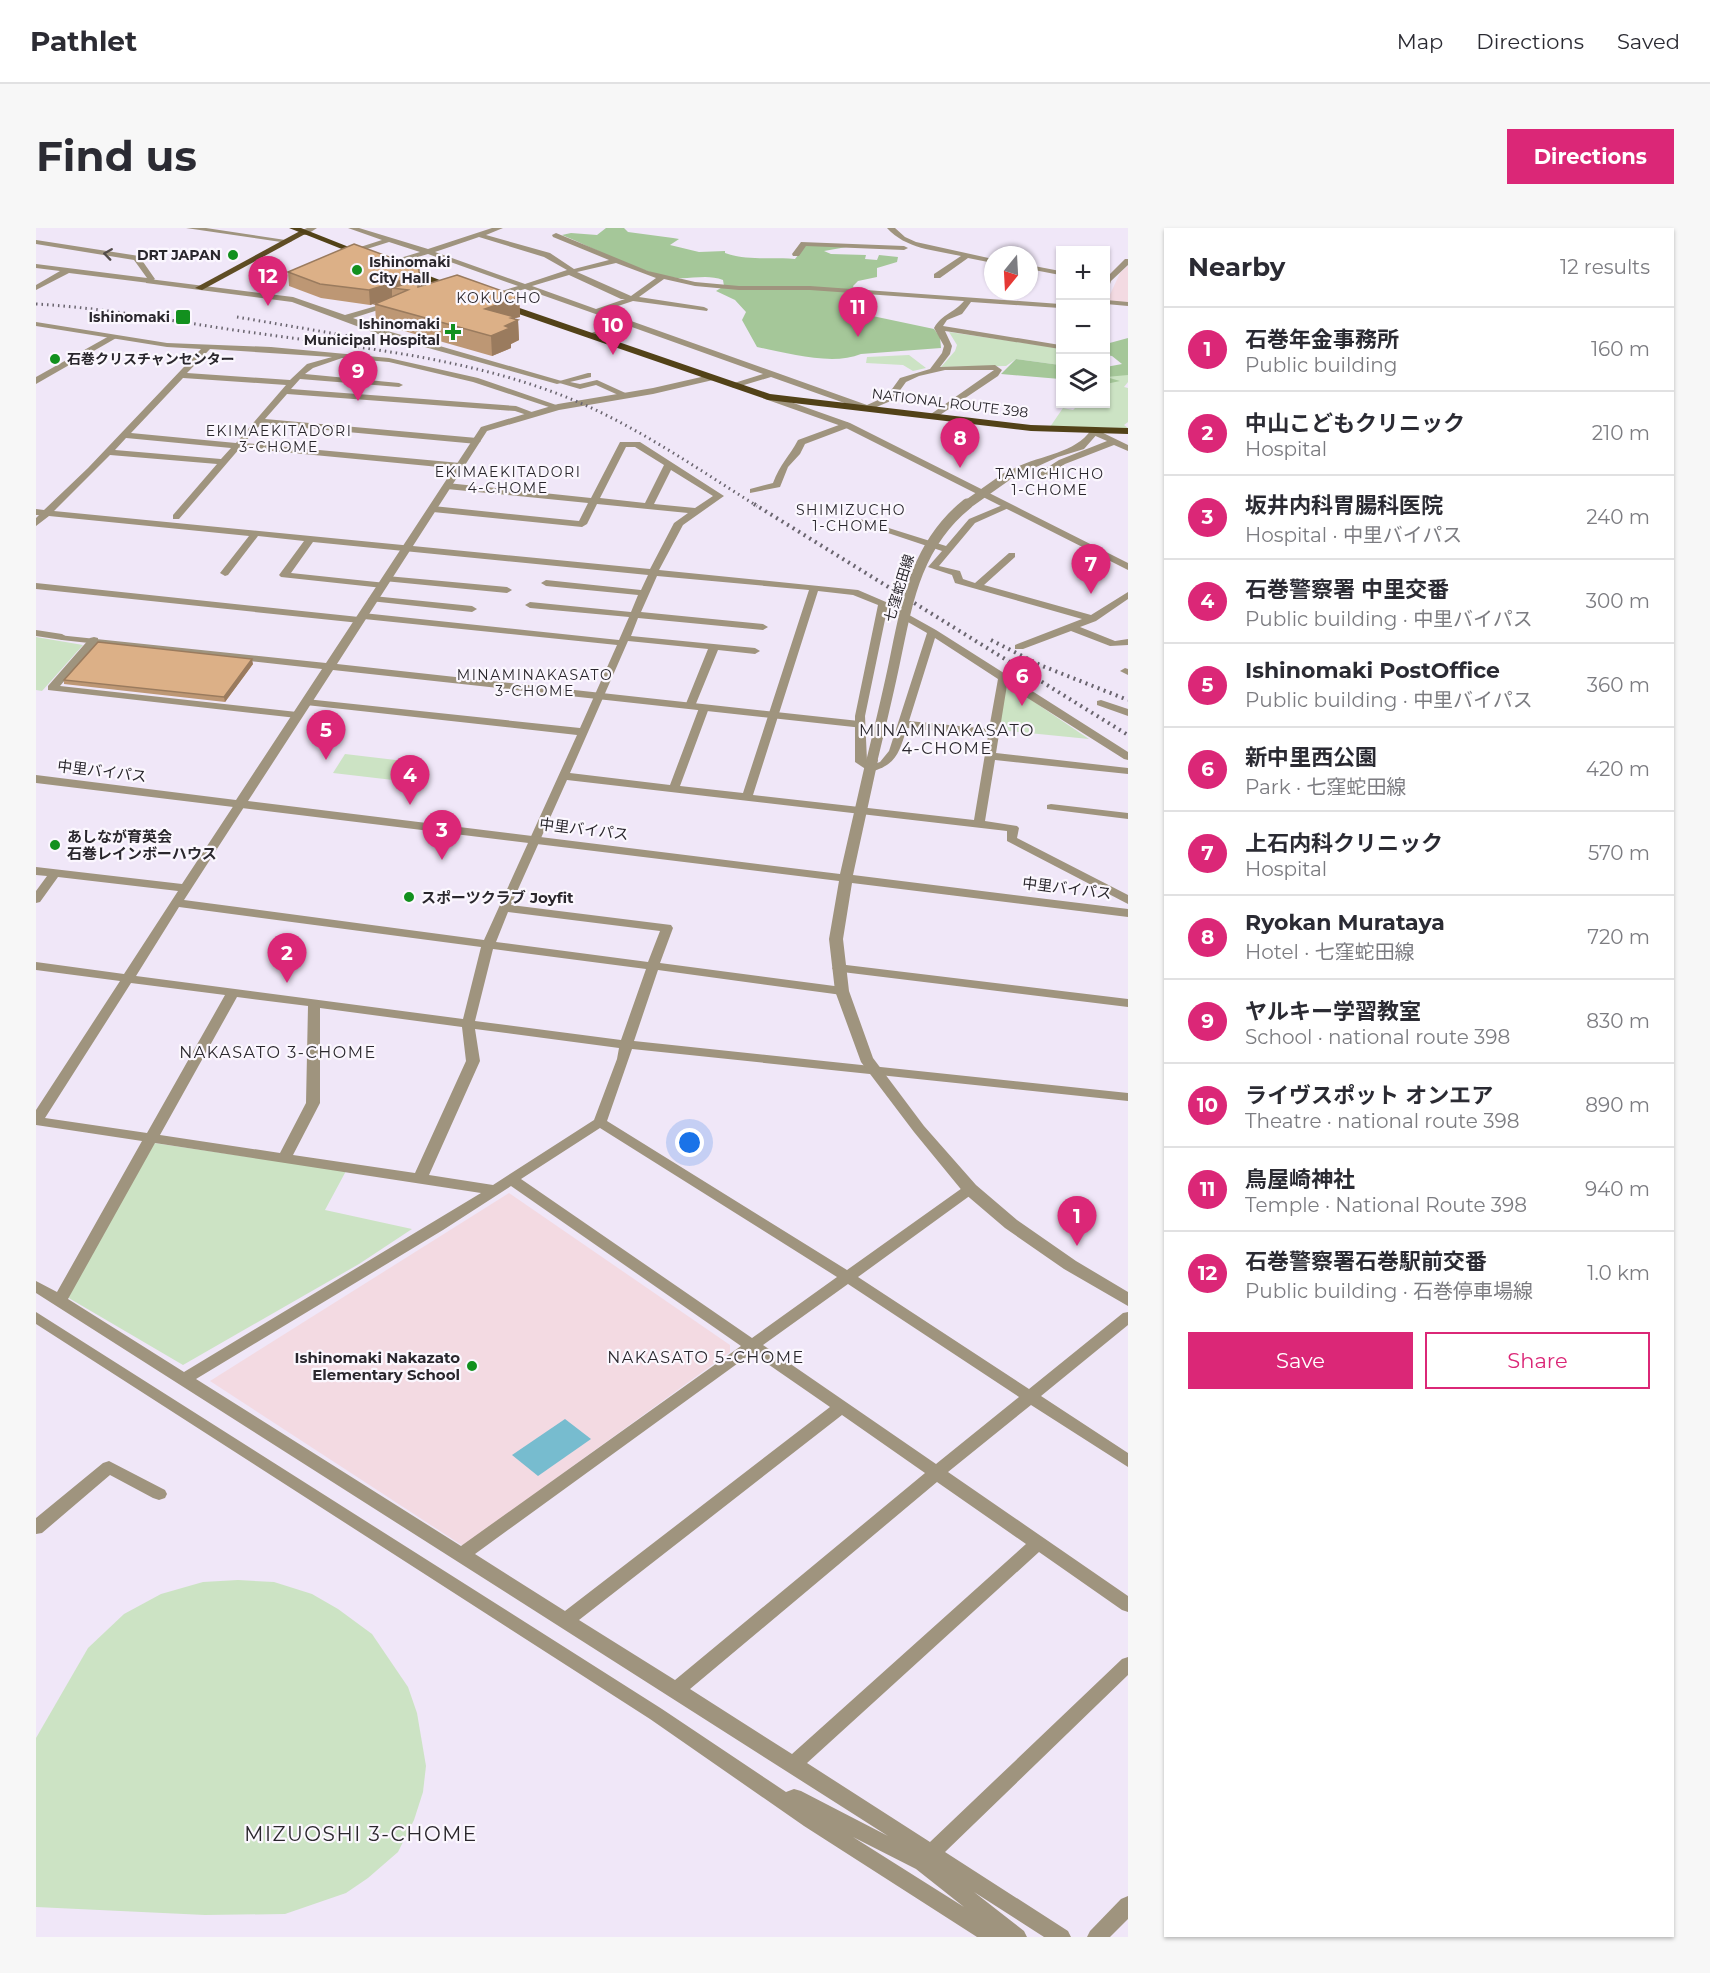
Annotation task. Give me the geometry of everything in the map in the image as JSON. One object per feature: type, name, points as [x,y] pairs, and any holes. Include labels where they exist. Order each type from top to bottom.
[{"type":"highway","points":[[293,228],[308,230],[354,252],[768,397]]},
{"type":"highway","name":"NATIONAL ROUTE 398","points":[[768,397],[1031,428],[1094,432],[1128,431]]},
{"type":"main road","points":[[199,288],[308,230]]},
{"type":"street","points":[[190,228],[288,241]]},
{"type":"street","points":[[352,228],[429,252],[867,408],[890,398],[907,378],[933,370],[995,367],[998,370],[934,416]]},
{"type":"street","points":[[390,264],[499,228]]},
{"type":"street","points":[[891,228],[906,245]]},
{"type":"street","points":[[556,234],[662,277],[695,284],[739,288],[810,288],[1056,306]]},
{"type":"street","points":[[479,235],[547,255],[572,271],[624,297],[704,309]]},
{"type":"street","points":[[354,252],[391,239]]},
{"type":"street","points":[[36,242],[136,258],[150,276],[149,281]]},
{"type":"street","points":[[796,254],[804,244],[906,245],[984,259]]},
{"type":"street","points":[[901,256],[906,245]]},
{"type":"street","points":[[937,276],[967,255]]},
{"type":"street","points":[[477,296],[524,287],[572,271],[619,260]]},
{"type":"street","points":[[1110,278],[1128,261]]},
{"type":"street","points":[[36,266],[293,300],[393,336],[580,387],[597,382],[628,396]]},
{"type":"street","points":[[1038,269],[1056,272]]},
{"type":"street","points":[[36,288],[68,270]]},
{"type":"street","points":[[594,312],[633,298],[662,277]]},
{"type":"street","points":[[427,291],[447,285]]},
{"type":"street","points":[[345,318],[407,298]]},
{"type":"street","points":[[938,328],[944,318],[959,312],[969,300]]},
{"type":"street","points":[[1110,302],[1128,304]]},
{"type":"street","points":[[36,324],[167,345],[271,349],[415,364],[475,380],[558,407]]},
{"type":"street","points":[[591,336],[626,324]]},
{"type":"street","points":[[938,328],[1056,346]]},
{"type":"street","points":[[933,370],[948,353],[950,347],[948,340],[938,328]]},
{"type":"street","points":[[36,381],[114,336]]},
{"type":"street","points":[[36,523],[41,513],[55,506],[208,346]]},
{"type":"street","points":[[176,518],[258,421],[310,366],[345,356]]},
{"type":"street","points":[[734,386],[771,374]]},
{"type":"street","points":[[181,375],[292,384],[516,409],[533,414]]},
{"type":"street","points":[[560,382],[588,375]]},
{"type":"street","points":[[495,1190],[152,1138],[37,1118],[297,715],[487,427],[558,407],[628,396],[710,378]]},
{"type":"street","points":[[292,384],[399,385]]},
{"type":"street","points":[[768,397],[847,425],[1128,567]]},
{"type":"street","points":[[802,409],[806,404],[820,403]]},
{"type":"street","points":[[258,421],[477,441]]},
{"type":"street","points":[[753,491],[777,485],[784,466],[797,452],[801,442],[847,425]]},
{"type":"street","points":[[1094,432],[1128,448]]},
{"type":"street","name":"七窪蛇田線","points":[[1094,432],[1081,447],[1036,463],[1006,477],[975,498],[955,515],[928,546],[919,565],[901,629],[836,928],[838,968],[842,991],[866,1059],[919,1129],[970,1189],[1011,1224],[1070,1265],[1128,1300]]},
{"type":"street","points":[[124,435],[460,466]]},
{"type":"street","points":[[1040,476],[1062,462],[1113,442]]},
{"type":"street","points":[[420,1179],[473,1061],[468,1024],[488,945],[655,568],[679,523],[719,496],[637,444],[622,444],[582,524],[433,509]]},
{"type":"street","points":[[107,452],[223,462]]},
{"type":"street","points":[[648,506],[669,465]]},
{"type":"street","points":[[447,486],[698,511]]},
{"type":"street","points":[[36,504],[410,544],[844,584],[872,594],[881,599],[883,604],[859,725],[861,762],[871,765],[884,764],[894,752],[932,632]]},
{"type":"street","points":[[1008,506],[972,521],[933,567],[957,573],[958,581],[1092,619]]},
{"type":"street","points":[[41,513],[310,539],[410,544]]},
{"type":"street","points":[[857,521],[948,549]]},
{"type":"street","points":[[225,573],[255,534]]},
{"type":"street","points":[[310,539],[285,575],[507,590]]},
{"type":"street","points":[[977,586],[1012,555]]},
{"type":"street","points":[[655,568],[855,592],[883,604],[932,632],[1128,757]]},
{"type":"street","points":[[546,583],[644,593]]},
{"type":"street","points":[[36,586],[361,618],[755,651]]},
{"type":"street","points":[[747,797],[815,587]]},
{"type":"street","points":[[1019,647],[1092,619],[1128,595]]},
{"type":"street","points":[[374,599],[472,609]]},
{"type":"street","points":[[530,605],[763,627]]},
{"type":"street","points":[[1071,627],[1114,644],[1128,642]]},
{"type":"street","points":[[36,633],[859,725]]},
{"type":"street","points":[[94,640],[52,687],[297,715]]},
{"type":"street","points":[[690,706],[714,647]]},
{"type":"street","points":[[979,824],[1004,679]]},
{"type":"street","points":[[306,702],[584,732]]},
{"type":"street","points":[[1101,703],[1128,713]]},
{"type":"street","points":[[674,789],[704,708]]},
{"type":"street","points":[[904,724],[995,733]]},
{"type":"street","points":[[992,756],[1128,771]]},
{"type":"street","points":[[563,776],[1013,828],[1011,839],[1128,910]]},
{"type":"street","name":"中里バイパス","points":[[36,779],[846,878],[1128,910]]},
{"type":"street","points":[[1051,807],[1128,816]]},
{"type":"street","points":[[36,871],[186,888]]},
{"type":"street","points":[[36,899],[55,873]]},
{"type":"street","points":[[176,903],[842,991]]},
{"type":"street","points":[[183,1380],[438,1227],[600,1122],[624,1059],[629,1032],[667,928],[505,908]]},
{"type":"street","points":[[36,966],[627,1045],[1128,1097]]},
{"type":"street","points":[[838,968],[1128,1003]]},
{"type":"street","points":[[60,1300],[233,992]]},
{"type":"street","points":[[285,1158],[312,1103],[314,1003]]},
{"type":"street","points":[[600,1122],[846,1276],[1128,1461]]},
{"type":"street","points":[[511,1179],[1128,1605]]},
{"type":"street","points":[[461,1555],[970,1189]]},
{"type":"street","points":[[36,1286],[792,1764],[927,1859],[1061,1937]]},
{"type":"street","points":[[36,1317],[656,1714],[786,1802],[994,1937]]},
{"type":"street","points":[[675,1691],[936,1473],[1128,1317]]},
{"type":"street","points":[[566,1620],[840,1408]]},
{"type":"street","points":[[36,1528],[109,1467],[159,1494]]},
{"type":"street","points":[[792,1764],[1038,1543]]},
{"type":"street","points":[[927,1859],[944,1839],[1128,1664]]},
{"type":"street","points":[[786,1802],[794,1797],[927,1859],[1017,1937]]},
{"type":"street","points":[[1097,1937],[1128,1905]]},
{"type":"shaded area","points":[[1128,266],[1128,303],[1110,301],[1110,295],[1120,273]]},
{"type":"shaded area","name":"Ishinomaki Nakazato Elementary School","points":[[509,1193],[730,1345],[730,1352],[463,1546],[210,1381]]},
{"type":"green space","points":[[606,228],[624,228],[628,232],[679,239],[670,245],[699,252],[725,251],[725,253],[751,258],[795,259],[806,245],[852,246],[824,251],[831,254],[866,255],[865,259],[877,260],[879,255],[898,257],[897,262],[877,268],[877,277],[858,281],[853,286],[856,294],[844,310],[934,329],[940,337],[941,348],[823,359],[757,347],[742,320],[746,312],[735,300],[716,291],[724,286],[723,280],[706,277],[664,276],[619,260],[562,235],[571,233],[597,235]]},
{"type":"green space","points":[[949,332],[1056,347],[1056,364],[1016,359],[1006,366],[941,367],[955,351],[957,345]]},
{"type":"green space","points":[[1128,338],[1128,375],[1110,377],[1110,366],[1122,364],[1110,356],[1110,343]]},
{"type":"green space","points":[[909,355],[926,368],[913,371],[903,365],[866,363],[867,357]]},
{"type":"green space","points":[[1016,359],[1056,364],[1056,379],[1001,374]]},
{"type":"green space","points":[[1110,372],[1128,375],[1128,382],[1124,387],[1128,388],[1128,422],[1124,425],[1128,428],[1050,427],[1063,408],[1073,410],[1075,408],[1110,408]]},
{"type":"green space","points":[[1110,378],[1120,381],[1110,383]]},
{"type":"green space","points":[[36,637],[83,645],[42,691],[36,690]]},
{"type":"green space","points":[[1006,683],[1089,739],[999,730]]},
{"type":"green space","points":[[345,754],[404,761],[393,780],[333,773]]},
{"type":"green space","points":[[154,1143],[346,1171],[325,1210],[412,1229],[359,1264],[183,1365],[67,1297]]},
{"type":"green space","points":[[238,1580],[274,1582],[312,1594],[338,1609],[372,1634],[408,1687],[417,1713],[426,1766],[423,1792],[414,1820],[398,1852],[368,1878],[346,1893],[285,1914],[205,1915],[36,1907],[36,1738],[88,1648],[124,1614],[161,1594],[203,1582]]},
{"type":"water","points":[[565,1419],[591,1439],[538,1476],[512,1455]]},
{"type":"building","points":[[354,244],[419,268],[419,275],[369,290],[320,284],[288,272]]},
{"type":"building","points":[[457,275],[519,297],[485,309],[515,317],[511,318],[518,320],[505,326],[510,328],[491,336],[375,304],[408,290],[392,288],[418,280],[418,287]]},
{"type":"building","points":[[98,642],[252,659],[224,697],[64,680]]},
{"type":"railway","points":[[36,304],[116,312],[376,350],[462,365],[504,376],[585,405],[629,427],[757,506]]},
{"type":"railway","points":[[237,317],[366,339]]},
{"type":"railway","points":[[754,504],[1128,735]]},
{"type":"railway","points":[[991,640],[1040,665],[1128,700]]},
{"type":"place","name":"DRT JAPAN","points":[[233,255]]},
{"type":"place","name":"Ishinomaki City Hall","points":[[357,270]]},
{"type":"place","name":"石巻警察署石巻駅前交番","points":[[268,306]]},
{"type":"place","name":"Ishinomaki","points":[[183,317]]},
{"type":"place","name":"Ishinomaki Municipal Hospital","points":[[453,332]]},
{"type":"place","name":"鳥屋崎神社","points":[[858,337]]},
{"type":"place","name":"ライヴスポット オンエア","points":[[613,355]]},
{"type":"place","name":"石巻クリスチャンセンター","points":[[55,359]]},
{"type":"place","name":"ヤルキー学習教室","points":[[358,401]]},
{"type":"place","name":"Ryokan Murataya","points":[[960,468]]},
{"type":"place","name":"上石内科クリニック","points":[[1091,594]]},
{"type":"place","name":"新中里西公園","points":[[1022,706]]},
{"type":"place","name":"Ishinomaki PostOffice","points":[[326,760]]},
{"type":"place","name":"石巻警察署 中里交番","points":[[410,805]]},
{"type":"place","name":"あしなが育英会 石巻レインボーハウス","points":[[55,845]]},
{"type":"place","name":"坂井内科胃腸科医院","points":[[442,860]]},
{"type":"place","name":"スポーツクラブ Joyfit","points":[[409,897]]},
{"type":"place","name":"中山こどもクリニック","points":[[287,983]]},
{"type":"place","name":"石巻年金事務所","points":[[1077,1246]]},
{"type":"place","name":"Ishinomaki Nakazato Elementary School","points":[[472,1366]]},
{"type":"district","name":"KOKUCHO","points":[[499,298]]},
{"type":"district","name":"EKIMAEKITADORI 3-CHOME","points":[[279,440]]},
{"type":"district","name":"EKIMAEKITADORI 4-CHOME","points":[[508,480]]},
{"type":"district","name":"TAMICHICHO 1-CHOME","points":[[1050,482]]},
{"type":"district","name":"SHIMIZUCHO 1-CHOME","points":[[851,518]]},
{"type":"district","name":"MINAMINAKASATO 3-CHOME","points":[[535,684]]},
{"type":"district","name":"MINAMINAKASATO 4-CHOME","points":[[947,739]]},
{"type":"district","name":"NAKASATO 3-CHOME","points":[[278,1052]]},
{"type":"district","name":"NAKASATO 5-CHOME","points":[[706,1357]]},
{"type":"district","name":"MIZUOSHI 3-CHOME","points":[[361,1834]]}]
